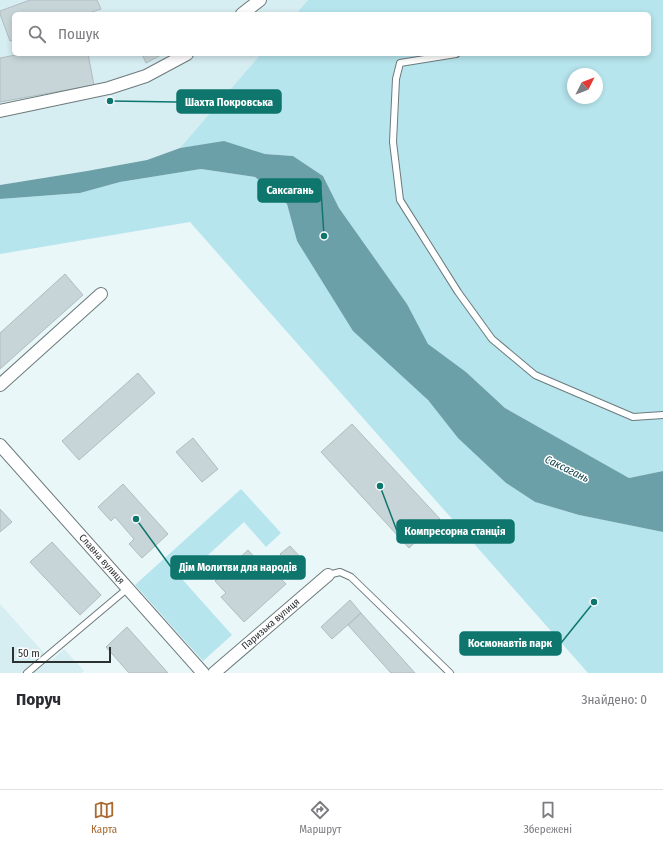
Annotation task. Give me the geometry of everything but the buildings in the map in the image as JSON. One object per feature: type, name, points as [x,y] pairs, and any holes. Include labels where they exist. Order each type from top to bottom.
[{"type":"street","points":[[245,12],[260,0]]},
{"type":"street","points":[[0,111],[109,88],[146,76],[183,56]]},
{"type":"street","points":[[0,385],[101,294]]},
{"type":"street","name":"Славна вулиця","points":[[0,445],[203,673]]},
{"type":"street","name":"Паризька вулиця","points":[[214,673],[328,575]]},
{"type":"lane","points":[[444,56],[400,63],[396,79],[393,142],[400,200],[458,292],[492,339],[535,375],[633,417],[663,415]]},
{"type":"lane","points":[[328,575],[340,572],[351,577],[450,673]]},
{"type":"lane","points":[[27,673],[128,588]]},
{"type":"shaded area","points":[[0,0],[308,0],[298,12],[12,12],[12,56],[259,56],[180,148],[147,160],[0,185]]},
{"type":"shaded area","points":[[308,0],[663,0],[663,471],[629,478],[505,408],[466,372],[427,344],[407,304],[339,208],[323,176],[293,156],[265,154],[224,142],[180,148],[259,56],[651,56],[651,12],[298,12]]},
{"type":"shaded area","points":[[201,169],[255,177],[287,204],[297,241],[459,438],[506,483],[535,502],[579,515],[663,532],[663,673],[588,673],[190,222],[0,254],[0,199],[80,193],[120,182]]},
{"type":"shaded area","points":[[241,489],[281,533],[266,547],[244,522],[182,579],[232,635],[203,661],[135,585]]},
{"type":"shaded area","points":[[0,604],[51,661],[64,649],[84,671],[82,673],[0,673]]},
{"type":"water","points":[[224,141],[265,154],[293,156],[323,176],[339,208],[407,304],[428,344],[466,372],[505,408],[629,478],[663,471],[663,532],[579,515],[535,502],[506,483],[458,438],[428,400],[353,331],[297,241],[287,204],[255,177],[201,169],[120,182],[80,193],[0,199],[0,185],[147,160],[180,148]]},
{"type":"place","name":"Шахта Покровська","points":[[110,101]]},
{"type":"place","name":"Саксагань","points":[[324,236]]},
{"type":"place","name":"Компресорна станція","points":[[380,486]]},
{"type":"place","name":"Дім Молитви для народів","points":[[136,519]]},
{"type":"place","name":"Космонавтів парк","points":[[594,602]]}]
